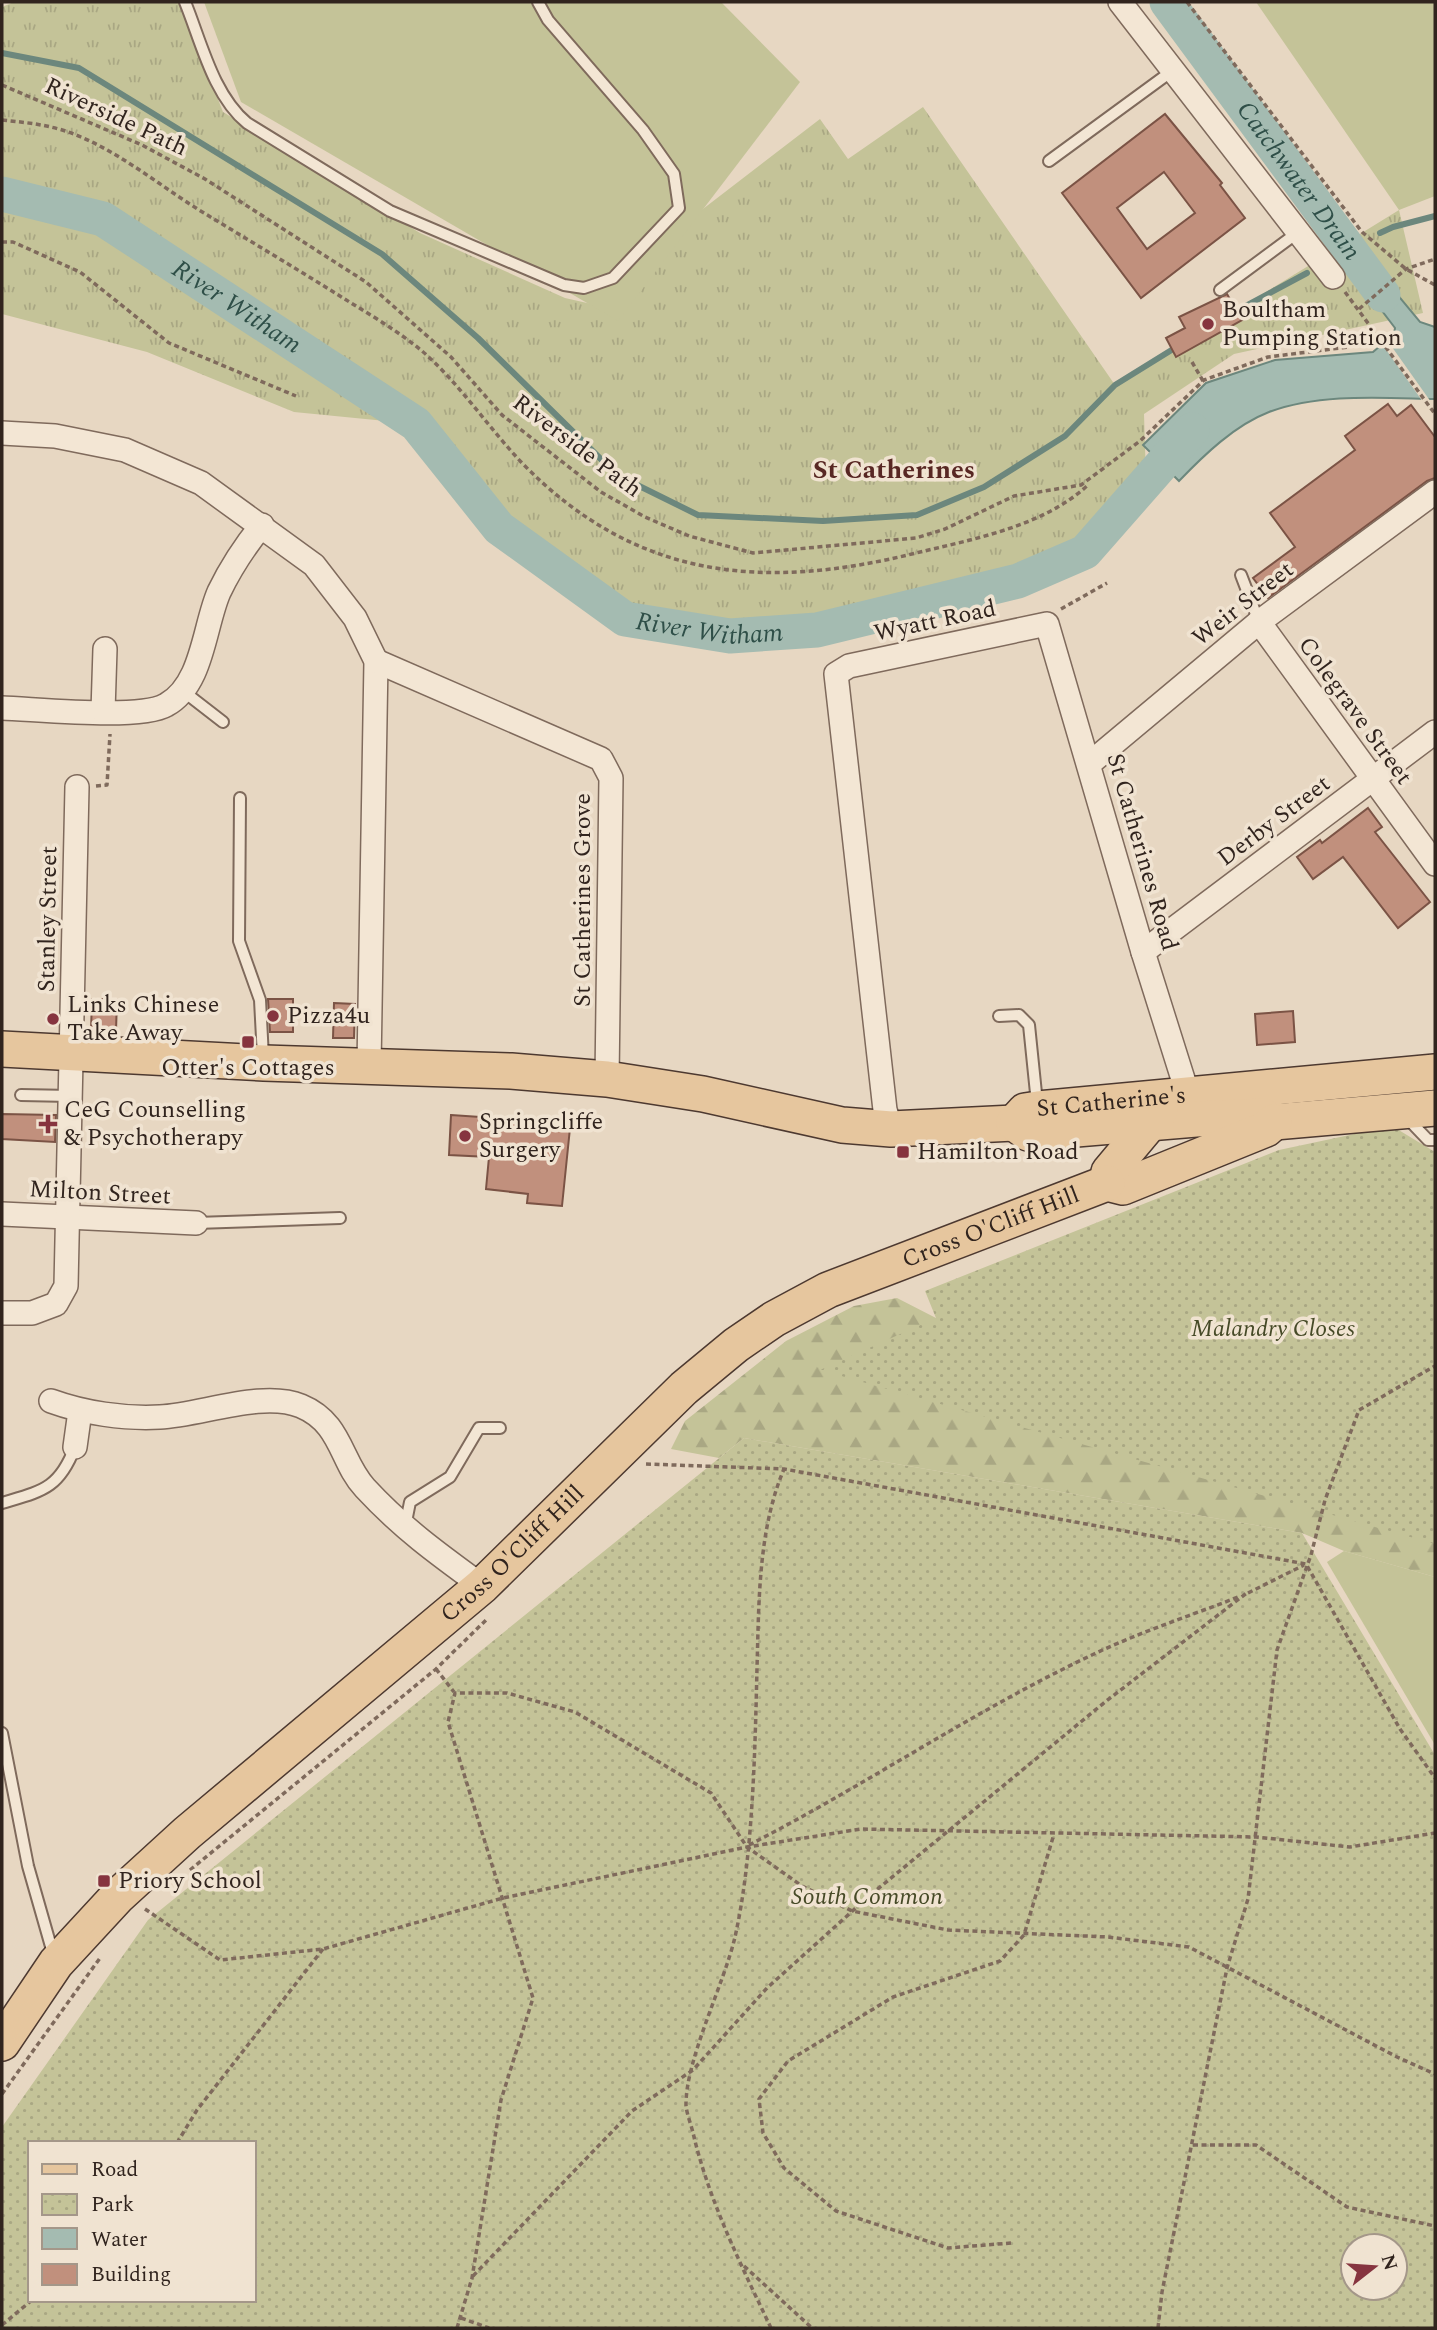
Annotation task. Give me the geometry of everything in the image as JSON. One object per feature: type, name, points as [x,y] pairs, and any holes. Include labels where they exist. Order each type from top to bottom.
[{"type":"main road","points":[[2,1049],[264,1063],[369,1065],[607,1079],[703,1094],[842,1125],[891,1129],[1026,1116]]},
{"type":"main road","name":"St Catherine's","points":[[1435,1072],[1183,1095],[1026,1116],[1028,1133],[1264,1116],[1274,1122],[1435,1108]]},
{"type":"main road","points":[[1096,1188],[1151,1123],[1183,1095]]},
{"type":"main road","name":"St Catherine's","points":[[1096,1188],[1123,1187],[1266,1129],[1274,1122]]},
{"type":"main road","points":[[1067,1132],[1084,1147],[1096,1188]]},
{"type":"main road","name":"Cross O'Cliff Hill","points":[[2,2043],[56,1963],[117,1897],[187,1833],[482,1586],[684,1388],[736,1345],[774,1319],[828,1290],[1096,1188]]},
{"type":"street","points":[[1120,2],[1333,277]]},
{"type":"street","points":[[2,433],[55,436],[125,450],[201,483],[314,565],[355,618],[376,661],[369,1065]]},
{"type":"street","name":"Weir Street","points":[[1089,764],[1259,622],[1435,492]]},
{"type":"street","points":[[2,708],[140,712],[165,706],[183,691],[218,594],[238,555],[262,525]]},
{"type":"street","name":"Colegrave Street","points":[[1259,622],[1435,864]]},
{"type":"street","name":"Wyatt Road","points":[[891,1129],[885,1110],[836,674],[849,666],[1047,624]]},
{"type":"street","name":"St Catherines Road","points":[[1047,624],[1183,1095]]},
{"type":"street","points":[[105,649],[107,711]]},
{"type":"street","name":"St Catherines Grove","points":[[376,661],[601,759],[611,778],[607,1079]]},
{"type":"street","name":"Derby Street","points":[[1143,952],[1435,732]]},
{"type":"street","name":"Stanley Street","points":[[2,1313],[32,1312],[56,1304],[66,1286],[77,787]]},
{"type":"street","name":"Milton Street","points":[[2,1214],[196,1223]]},
{"type":"street","points":[[51,1401],[80,1411],[159,1418],[262,1401],[301,1406],[334,1430],[361,1485],[405,1530],[482,1586]]},
{"type":"street","points":[[75,1447],[80,1411]]},
{"type":"lane","points":[[186,2],[220,87],[233,112],[247,123],[390,211],[564,285],[584,288],[613,278],[679,208],[680,195],[674,174],[643,130],[548,20],[538,2]]},
{"type":"lane","points":[[1049,161],[1172,71]]},
{"type":"lane","points":[[1220,290],[1297,233]]},
{"type":"lane","points":[[1241,575],[1259,622]]},
{"type":"lane","points":[[183,691],[223,722]]},
{"type":"lane","points":[[240,798],[239,941],[260,1000],[264,1063]]},
{"type":"lane","points":[[999,1016],[1019,1015],[1028,1025],[1026,1116]]},
{"type":"lane","points":[[21,1095],[71,1096]]},
{"type":"lane","points":[[1401,1113],[1428,1140],[1435,1140]]},
{"type":"lane","points":[[196,1223],[340,1218]]},
{"type":"lane","points":[[405,1530],[410,1502],[450,1477],[479,1427],[500,1428]]},
{"type":"lane","points":[[2,1503],[43,1491],[66,1470],[75,1447]]},
{"type":"lane","points":[[2,1733],[28,1866],[56,1963]]},
{"type":"path","points":[[1187,2],[1362,232],[1406,269],[1435,285]]},
{"type":"path","name":"Riverside Path","points":[[2,85],[142,145],[205,179],[366,282],[430,338],[502,415],[568,467],[645,517],[689,536],[753,553],[894,542],[945,529],[1014,496],[1072,488],[1098,475],[1140,441],[1203,381],[1268,357],[1348,347],[1372,326]]},
{"type":"path","points":[[2,120],[32,121],[101,147],[372,316],[430,359],[554,494],[594,523],[643,550],[678,561],[751,573],[839,569],[948,545],[1032,519],[1068,502],[1098,475]]},
{"type":"path","points":[[2,242],[13,242],[80,272],[169,343],[296,396]]},
{"type":"path","points":[[1435,259],[1406,269],[1359,310],[1385,342],[1435,414]]},
{"type":"path","points":[[1192,362],[1203,381]]},
{"type":"path","points":[[1047,624],[1066,604],[1107,583]]},
{"type":"path","points":[[77,787],[107,785],[107,711]]},
{"type":"path","points":[[1158,2328],[1162,2292],[1227,1968],[1248,1899],[1277,1650],[1311,1555],[1325,1500],[1359,1410],[1435,1366]]},
{"type":"path","points":[[608,1463],[784,1469],[1306,1564]]},
{"type":"path","points":[[771,2328],[741,2264],[701,2163],[686,2105],[693,2070],[735,1937],[747,1847],[756,1719],[760,1582],[775,1492],[784,1469]]},
{"type":"path","points":[[747,1847],[815,1811],[941,1735],[1095,1653],[1243,1595],[1306,1564]]},
{"type":"path","points":[[1306,1564],[1400,1729],[1435,1778]]},
{"type":"path","points":[[472,2278],[632,2111],[693,2070],[767,1988],[852,1911],[1105,1702],[1248,1592]]},
{"type":"path","points":[[436,1669],[455,1693]]},
{"type":"path","points":[[455,1693],[507,1693],[576,1712],[711,1793],[747,1847],[802,1886],[852,1911],[948,1930],[1108,1937],[1189,1947],[1435,2074]]},
{"type":"path","points":[[455,1693],[448,1722],[533,1998],[501,2100],[472,2278],[457,2328]]},
{"type":"path","points":[[143,1908],[220,1961],[323,1949],[503,1898],[747,1847],[862,1829],[1256,1837],[1350,1847],[1435,1833]]},
{"type":"path","points":[[1011,2244],[948,2248],[836,2211],[784,2168],[763,2133],[759,2099],[788,2061],[892,1997],[1000,1961],[1024,1935],[1054,1834]]},
{"type":"path","points":[[178,2141],[197,2110],[323,1949]]},
{"type":"path","points":[[2,2094],[101,1957]]},
{"type":"path","points":[[1193,2145],[1256,2146],[1347,2207],[1435,2226]]},
{"type":"path","points":[[741,2264],[812,2328]]},
{"type":"path","points":[[2,2325],[30,2302]]},
{"type":"path","points":[[461,2318],[489,2328]]},
{"type":"green space","points":[[14,2],[180,2],[223,112],[420,233],[565,298],[596,305],[699,212],[820,119],[848,159],[923,107],[1115,385],[1399,210],[1423,313],[1234,354],[1144,414],[1146,480],[1085,552],[1018,581],[817,630],[730,636],[625,619],[499,528],[416,424],[294,412],[147,352],[2,314],[2,7]]},
{"type":"green space","points":[[204,2],[721,2],[800,82],[618,321],[241,102]]},
{"type":"green space","points":[[1256,2],[1435,2],[1435,196],[1399,210]]},
{"type":"green space","name":"Malandry Closes","points":[[1392,1126],[1435,1152],[1435,1544],[820,1370],[936,1318],[925,1291],[1279,1150]]},
{"type":"green space","points":[[897,1298],[936,1318],[1435,1456],[1435,1577],[1344,1551],[1302,1533],[744,1438],[719,1458],[671,1449],[685,1421],[786,1341],[854,1306]]},
{"type":"green space","name":"South Common","points":[[744,1438],[1302,1533],[1435,1755],[1435,2328],[2,2328],[2,2127],[148,1920]]},
{"type":"green space","points":[[1344,1551],[1435,1577],[1435,1745],[1327,1562]]},
{"type":"water","points":[[1362,252],[1420,322],[1435,327],[1435,399],[1330,399],[1269,412],[1232,433],[1179,481],[1143,445],[1206,383],[1275,360],[1373,352],[1394,334],[1395,328],[1347,265]]},
{"type":"pier","points":[[1387,340],[1431,402],[1423,402],[1382,344]]},
{"type":"building","points":[[1165,114],[1222,183],[1220,185],[1245,218],[1141,298],[1062,193]],"holes":[[[1164,172],[1195,213],[1147,249],[1117,208]]]},
{"type":"building","name":"Boultham Pumping Station","points":[[1227,294],[1242,320],[1176,357],[1166,338],[1185,328],[1179,317]]},
{"type":"building","points":[[1388,404],[1397,416],[1411,405],[1435,437],[1435,478],[1427,481],[1268,598],[1253,578],[1295,547],[1270,513],[1355,450],[1345,436]]},
{"type":"building","points":[[1368,808],[1382,827],[1375,832],[1430,902],[1398,928],[1343,857],[1313,879],[1297,857],[1320,840],[1322,843]]},
{"type":"building","points":[[92,999],[117,999],[116,1031],[91,1030]]},
{"type":"building","points":[[268,999],[293,999],[293,1032],[270,1032]]},
{"type":"building","points":[[334,1003],[355,1004],[354,1038],[333,1038]]},
{"type":"building","points":[[1293,1011],[1295,1042],[1257,1045],[1255,1014]]},
{"type":"building","points":[[2,1114],[56,1115],[55,1142],[2,1139]]},
{"type":"building","points":[[451,1115],[527,1120],[570,1128],[562,1206],[527,1203],[528,1194],[486,1189],[489,1157],[449,1155]]},
{"type":"waterway","name":"Catchwater Drain","points":[[1167,2],[1383,295]]},
{"type":"waterway","points":[[2,53],[79,68],[382,254],[478,338],[617,475],[698,515],[823,521],[917,515],[984,487],[1065,436],[1115,385],[1178,346]]},
{"type":"waterway","name":"River Witham","points":[[2,194],[103,219],[416,424],[499,528],[625,619],[730,636],[817,630],[1018,581],[1085,552],[1192,430]]},
{"type":"waterway","points":[[1380,233],[1435,216]]},
{"type":"waterway","points":[[1229,315],[1307,273]]},
{"type":"place","name":"Boultham Pumping Station","points":[[1208,324]]},
{"type":"place","name":"Pizza4u","points":[[273,1016]]},
{"type":"place","name":"Links Chinese Take Away","points":[[53,1019]]},
{"type":"place","name":"Otter's Cottages","points":[[248,1042]]},
{"type":"place","name":"CeG Counselling & Psychotherapy","points":[[48,1124]]},
{"type":"place","name":"Springcliffe Surgery","points":[[465,1136]]},
{"type":"place","name":"Hamilton Road","points":[[903,1152]]},
{"type":"place","name":"Priory School","points":[[104,1881]]},
{"type":"district","name":"St Catherines","points":[[894,470]]}]
